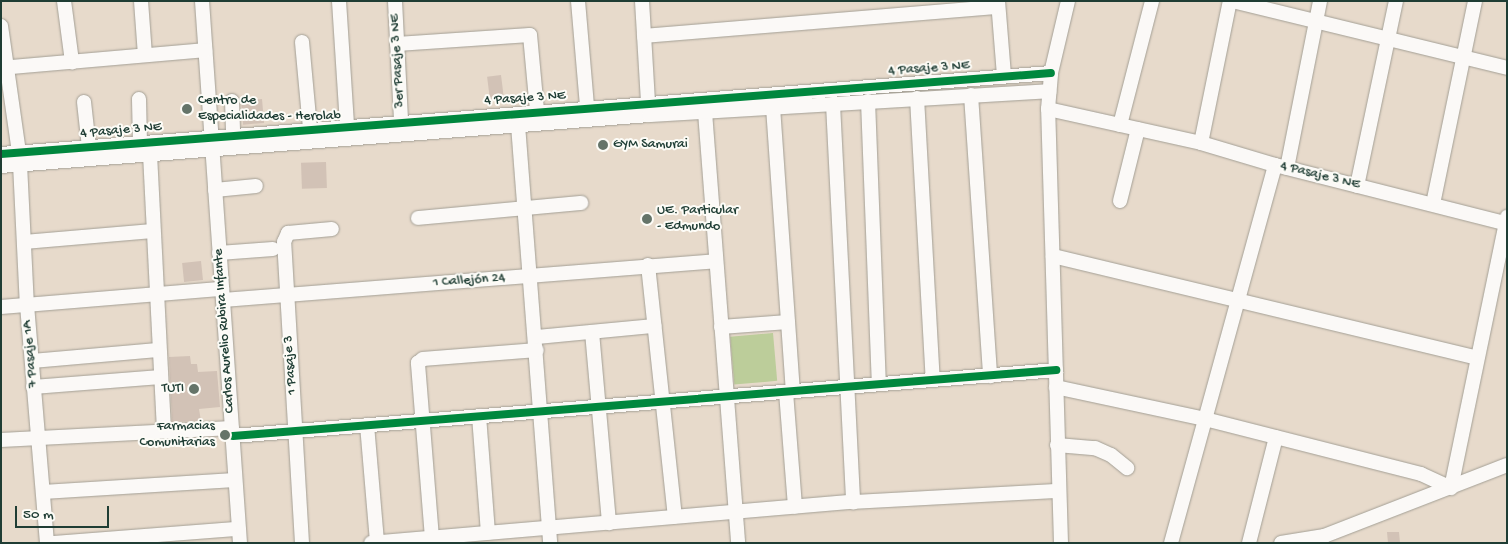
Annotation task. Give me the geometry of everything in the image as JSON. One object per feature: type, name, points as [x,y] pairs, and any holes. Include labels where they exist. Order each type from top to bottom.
[{"type":"street","points":[[64,1],[72,62]]},
{"type":"street","points":[[141,1],[145,55]]},
{"type":"street","name":"Carlos Aurelio Rubira Infante","points":[[202,1],[239,536]]},
{"type":"street","points":[[339,1],[347,126]]},
{"type":"street","name":"3er Pasaje 3 NE","points":[[395,1],[400,121]]},
{"type":"street","points":[[578,1],[587,107]]},
{"type":"street","points":[[642,1],[648,102]]},
{"type":"street","points":[[1061,543],[1048,109],[1051,73],[1068,1]]},
{"type":"street","points":[[1120,125],[1152,1]]},
{"type":"street","points":[[1201,143],[1232,1],[1316,24],[1390,39],[1507,68]]},
{"type":"street","points":[[1171,543],[1238,300],[1281,167],[1320,1]]},
{"type":"street","points":[[1357,186],[1390,39],[1396,1]]},
{"type":"street","points":[[1433,204],[1475,1]]},
{"type":"street","points":[[644,36],[998,4],[1004,76]]},
{"type":"street","name":"7 Pasaje 1A","points":[[1,26],[4,68],[19,158],[27,305],[47,543]]},
{"type":"street","points":[[397,44],[530,36],[537,111]]},
{"type":"street","points":[[302,42],[310,129]]},
{"type":"street","points":[[4,68],[205,50]]},
{"type":"street","name":"4 Pasaje 3 NE","points":[[1,154],[19,158],[150,154],[212,143],[234,135],[648,102],[1051,73]]},
{"type":"street","name":"4 Pasaje 3 NE","points":[[1,166],[19,158],[89,147],[140,142],[212,143],[518,125],[917,98],[1049,92]]},
{"type":"street","points":[[970,95],[990,376]]},
{"type":"street","points":[[139,98],[140,142]]},
{"type":"street","points":[[917,98],[933,380]]},
{"type":"street","points":[[232,101],[234,135]]},
{"type":"street","points":[[84,102],[89,147]]},
{"type":"street","points":[[868,102],[879,384]]},
{"type":"street","points":[[833,104],[845,387],[853,502]]},
{"type":"street","points":[[773,107],[788,322],[795,507]]},
{"type":"street","name":"4 Pasaje 3 NE","points":[[1048,109],[1201,143],[1281,167],[1506,220]]},
{"type":"street","points":[[705,112],[738,543]]},
{"type":"street","points":[[518,125],[532,276],[550,543]]},
{"type":"street","points":[[1120,201],[1138,129]]},
{"type":"street","points":[[150,154],[155,294],[164,431]]},
{"type":"street","points":[[215,190],[256,186]]},
{"type":"street","points":[[418,218],[581,203]]},
{"type":"street","points":[[1451,488],[1506,220]]},
{"type":"street","name":"1 Pasaje 3","points":[[302,543],[284,242],[288,233],[332,229]]},
{"type":"street","points":[[24,242],[153,231]]},
{"type":"street","points":[[219,253],[273,249]]},
{"type":"street","points":[[1053,256],[1477,358]]},
{"type":"street","name":"1 Callejón 24","points":[[1,307],[155,294],[287,295],[715,261]]},
{"type":"street","points":[[648,266],[675,517]]},
{"type":"street","points":[[721,327],[788,322]]},
{"type":"street","points":[[432,538],[418,363],[422,359],[537,344],[592,332],[654,326]]},
{"type":"street","points":[[592,332],[609,523]]},
{"type":"street","points":[[32,361],[158,350]]},
{"type":"street","points":[[1,440],[164,431],[295,431],[1056,370]]},
{"type":"street","points":[[34,387],[161,377]]},
{"type":"street","points":[[1056,387],[1205,419],[1421,474],[1451,488]]},
{"type":"street","points":[[479,416],[488,533]]},
{"type":"street","points":[[367,425],[376,542]]},
{"type":"street","points":[[1250,543],[1276,437]]},
{"type":"street","points":[[1057,445],[1095,448],[1111,455],[1126,468]]},
{"type":"street","points":[[1280,543],[1325,539],[1507,465]]},
{"type":"street","points":[[43,492],[235,480]]},
{"type":"street","points":[[371,543],[432,538],[453,539],[488,533],[853,502],[1058,491]]},
{"type":"street","points":[[54,543],[239,536]]},
{"type":"green space","points":[[773,333],[777,381],[734,385],[730,337]]},
{"type":"building","points":[[501,75],[504,99],[490,101],[487,77]]},
{"type":"building","points":[[262,99],[264,123],[243,125],[241,101]]},
{"type":"building","points":[[326,162],[327,188],[302,189],[301,163]]},
{"type":"building","points":[[201,261],[203,280],[184,282],[182,263]]},
{"type":"building","name":"TUTI","points":[[190,356],[191,364],[197,364],[198,372],[217,371],[220,407],[199,409],[201,421],[172,422],[169,357]]},
{"type":"building","points":[[1387,532],[1399,532],[1400,543],[1388,543]]},
{"type":"cycle path","points":[[1,154],[1051,73]]},
{"type":"cycle path","points":[[233,436],[1056,370]]},
{"type":"place","name":"Centro de Especialidades - Herolab","points":[[187,109]]},
{"type":"place","name":"GYM Samurai","points":[[603,145]]},
{"type":"place","name":"UE. Particular - Edmundo","points":[[647,219]]},
{"type":"place","name":"TUTI","points":[[194,389]]},
{"type":"place","name":"Farmacias Comunitarias","points":[[225,435]]}]
